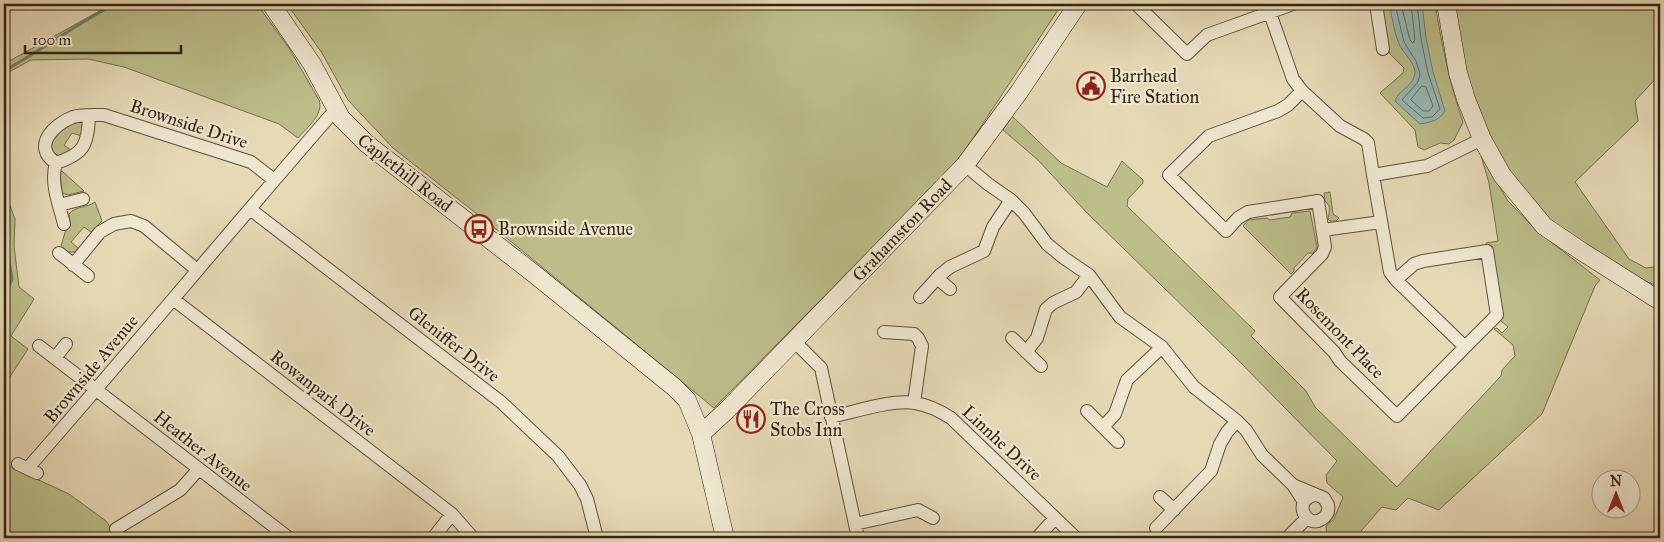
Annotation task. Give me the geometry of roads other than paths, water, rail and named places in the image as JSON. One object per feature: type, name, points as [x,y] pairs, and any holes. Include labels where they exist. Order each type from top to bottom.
[{"type":"main road","name":"Caplethill Road","points":[[271,4],[312,64],[336,109],[351,129],[367,144],[674,387],[687,400],[701,434],[724,538]]},
{"type":"main road","name":"Grahamston Road","points":[[701,434],[965,165],[1019,92],[1078,4]]},
{"type":"main road","points":[[1446,4],[1458,73],[1482,139],[1502,175],[1544,226],[1581,252],[1660,301]]},
{"type":"street","points":[[1136,4],[1187,54],[1208,35],[1293,4]]},
{"type":"street","points":[[1376,4],[1383,49]]},
{"type":"street","points":[[1270,13],[1293,79],[1302,91],[1340,126],[1368,143],[1389,269],[1396,280],[1465,347],[1497,315],[1488,251],[1423,261],[1414,264],[1396,280]]},
{"type":"street","name":"Rosemont Place","points":[[1302,91],[1288,105],[1278,111],[1208,136],[1169,175],[1226,231],[1238,218],[1248,212],[1318,201],[1325,247],[1322,254],[1280,297],[1397,416],[1465,347]]},
{"type":"street","name":"Brownside Avenue","points":[[28,468],[336,109]]},
{"type":"street","name":"Brownside Drive","points":[[64,224],[53,172],[56,162],[52,160],[45,150],[46,140],[51,131],[70,118],[79,115],[104,115],[250,162],[274,180]]},
{"type":"street","points":[[56,162],[73,158],[81,150],[88,134],[89,116]]},
{"type":"street","points":[[1373,175],[1427,166],[1482,139]]},
{"type":"street","points":[[965,165],[988,184],[1012,200],[1047,244],[1089,275],[1120,317],[1162,347],[1194,387],[1246,430],[1262,455],[1293,485],[1304,502]]},
{"type":"street","points":[[59,205],[83,199]]},
{"type":"street","points":[[920,297],[937,278],[956,263],[977,256],[984,251],[993,227],[1012,200]]},
{"type":"street","name":"Gleniffer Drive","points":[[250,209],[502,402],[558,456],[580,485],[587,498],[597,538]]},
{"type":"street","points":[[73,265],[100,232],[114,224],[131,221],[144,226],[196,270]]},
{"type":"street","points":[[1323,230],[1381,222]]},
{"type":"street","points":[[58,253],[88,276]]},
{"type":"street","points":[[1026,352],[1037,338],[1046,309],[1053,303],[1076,292],[1089,275]]},
{"type":"street","points":[[937,278],[950,289]]},
{"type":"street","name":"Rowanpark Drive","points":[[173,299],[452,514],[473,538]]},
{"type":"street","points":[[884,332],[914,334],[921,342],[914,403]]},
{"type":"street","points":[[1012,338],[1041,366]]},
{"type":"street","points":[[794,341],[821,368],[858,538]]},
{"type":"street","points":[[55,358],[66,344]]},
{"type":"street","name":"Heather Avenue","points":[[39,346],[289,538]]},
{"type":"street","points":[[1103,427],[1115,414],[1127,380],[1162,347]]},
{"type":"street","name":"Linnhe Drive","points":[[832,417],[899,402],[927,406],[951,418],[1076,538]]},
{"type":"street","points":[[1087,411],[1118,442]]},
{"type":"street","points":[[1156,528],[1211,471],[1226,432],[1236,421]]},
{"type":"street","points":[[121,521],[180,490],[198,470]]},
{"type":"street","points":[[1293,485],[1324,495]]},
{"type":"street","points":[[1310,495],[1324,495],[1328,510],[1324,518],[1316,521],[1307,518],[1302,510],[1304,502],[1310,495]]},
{"type":"street","points":[[1160,497],[1174,510]]},
{"type":"street","points":[[855,524],[918,510],[933,518]]},
{"type":"street","points":[[432,538],[452,514]]},
{"type":"street","points":[[1037,538],[1056,518]]},
{"type":"street","points":[[1287,538],[1307,518]]},
{"type":"water","points":[[1390,4],[1422,4],[1433,72],[1445,111],[1440,117],[1428,123],[1420,124],[1395,101],[1399,94],[1410,84],[1415,73],[1413,65],[1398,42]]},
{"type":"waterway","points":[[4,71],[115,4]]},
{"type":"waterway","points":[[4,228],[12,279],[4,300]]},
{"type":"place","name":"Barrhead Fire Station","points":[[1091,86]]},
{"type":"place","name":"Brownside Avenue","points":[[479,229]]},
{"type":"place","name":"The Cross Stobs Inn","points":[[751,419]]}]
